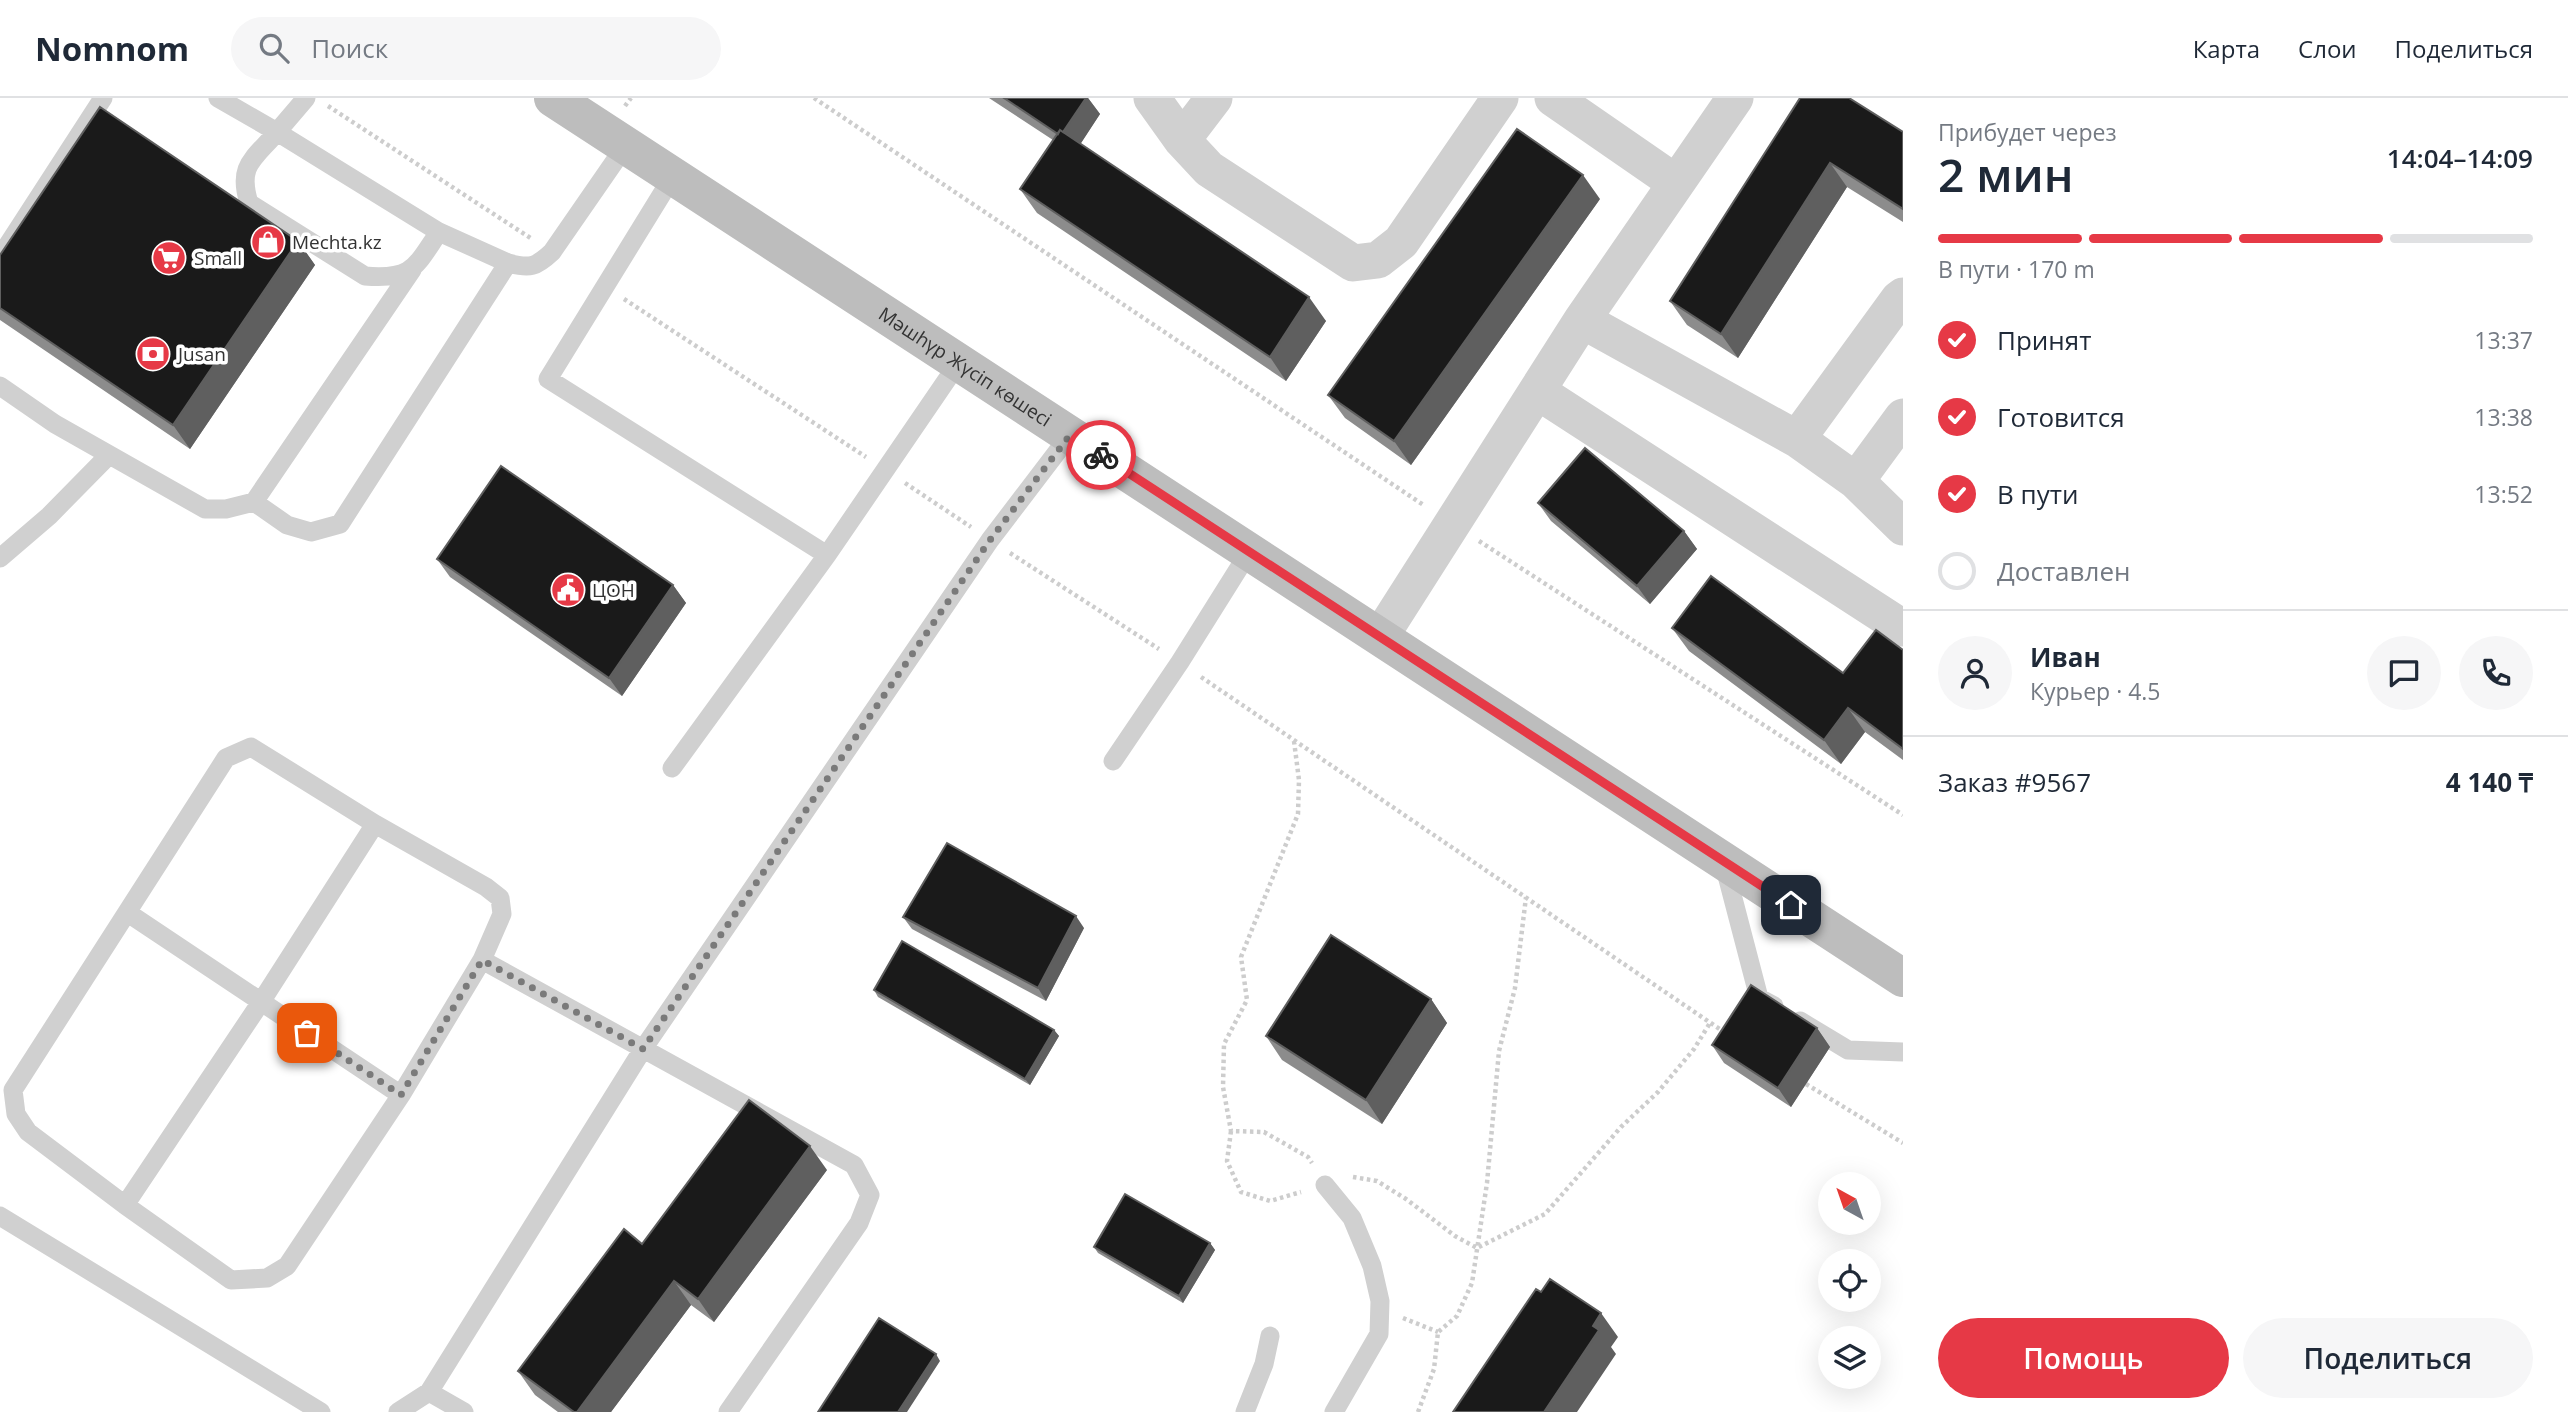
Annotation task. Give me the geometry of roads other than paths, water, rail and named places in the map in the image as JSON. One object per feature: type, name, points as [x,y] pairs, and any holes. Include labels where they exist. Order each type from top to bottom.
[{"type":"main road","name":"Мәшһүр Жүсіп көшесі","points":[[554,98],[1903,978]]},
{"type":"street","points":[[1152,98],[1182,140],[1209,169],[1353,263],[1378,260],[1401,242],[1500,98]]},
{"type":"street","points":[[1182,140],[1214,98]]},
{"type":"street","points":[[1553,98],[1676,183]]},
{"type":"street","points":[[1380,637],[1582,320],[1735,98]]},
{"type":"street","points":[[1797,439],[1903,296]]},
{"type":"street","points":[[1582,320],[1797,439],[1856,481],[1903,527]]},
{"type":"street","points":[[1537,391],[1903,628]]},
{"type":"street","points":[[1856,481],[1903,416]]},
{"type":"lane","points":[[0,257],[103,98]]},
{"type":"lane","points":[[218,98],[439,232],[523,267],[538,264],[552,252],[626,145]]},
{"type":"lane","points":[[306,98],[246,168],[243,184],[249,203],[365,276],[385,278],[412,270]]},
{"type":"lane","points":[[673,176],[548,379],[827,555]]},
{"type":"lane","points":[[0,386],[55,424],[205,509],[226,509],[254,502],[439,232]]},
{"type":"lane","points":[[254,502],[287,525],[311,532],[340,524],[508,263]]},
{"type":"lane","points":[[672,768],[827,555],[959,362]]},
{"type":"lane","points":[[398,1412],[429,1392],[643,1049],[990,540],[1070,435]]},
{"type":"lane","points":[[0,558],[49,516],[109,455]]},
{"type":"lane","points":[[1113,761],[1180,662],[1249,552]]},
{"type":"lane","points":[[251,747],[375,824],[486,887],[500,898],[502,914],[482,960],[401,1095],[287,1266],[267,1278],[231,1280],[28,1132],[16,1114],[13,1090],[226,758],[251,747]]},
{"type":"lane","points":[[125,1205],[261,1002],[375,824]]},
{"type":"lane","points":[[1723,861],[1759,998],[1849,1050],[1903,1052]]},
{"type":"lane","points":[[128,913],[401,1095]]},
{"type":"lane","points":[[482,960],[854,1166],[870,1195],[859,1223],[728,1412]]},
{"type":"lane","points":[[1325,1185],[1352,1218],[1372,1266],[1380,1301],[1379,1334],[1334,1412]]},
{"type":"lane","points":[[0,1216],[321,1412]]},
{"type":"lane","points":[[1245,1412],[1264,1364],[1270,1336]]},
{"type":"lane","points":[[429,1392],[464,1412]]},
{"type":"place","name":"Mechta.kz","points":[[268,242]]},
{"type":"place","name":"Small","points":[[169,258]]},
{"type":"place","name":"Jusan","points":[[153,354]]},
{"type":"place","name":"ЦОН","points":[[568,590]]}]
